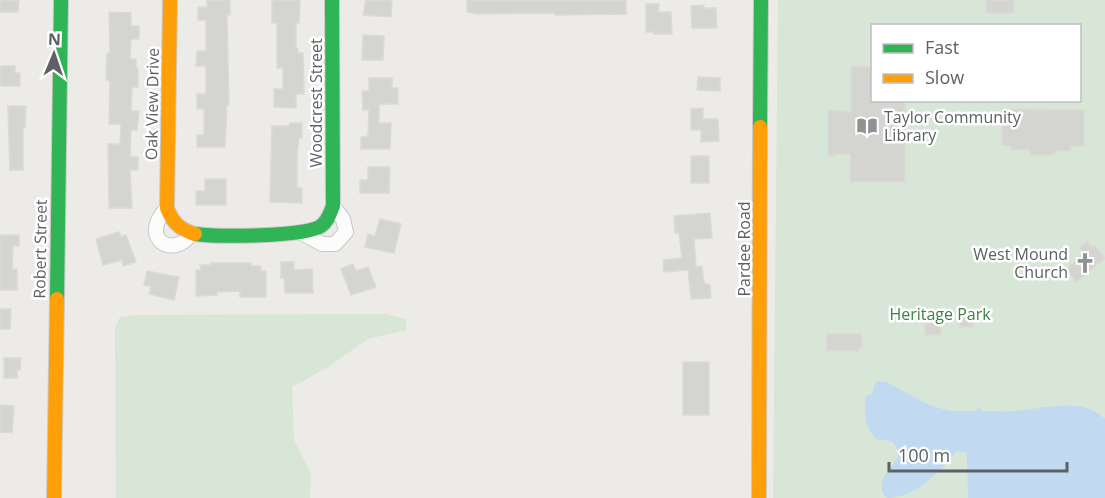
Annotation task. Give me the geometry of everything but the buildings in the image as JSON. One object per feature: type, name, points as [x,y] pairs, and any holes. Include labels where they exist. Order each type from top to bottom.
[{"type":"street","name":"Robert Street","points":[[54,498],[54,351],[61,0]]},
{"type":"street","name":"Oak View Drive","points":[[170,0],[167,208],[176,225],[191,234]]},
{"type":"street","name":"Woodcrest Street","points":[[160,241],[167,245],[178,245],[187,240],[191,234],[302,233],[321,226],[329,218],[333,206],[332,0]]},
{"type":"street","name":"Pardee Road","points":[[759,498],[761,0]]},
{"type":"street","name":"Woodcrest Street","points":[[302,233],[322,244],[335,244],[346,232],[343,219],[333,206]]},
{"type":"street","name":"Oak View Drive","points":[[160,241],[155,230],[156,223],[167,208]]},
{"type":"green space","name":"Heritage Park","points":[[778,0],[1105,0],[1105,498],[773,498]]},
{"type":"green space","points":[[385,314],[406,319],[406,330],[368,339],[325,369],[292,387],[294,440],[311,474],[310,498],[116,498],[115,328],[120,317],[137,315]]},
{"type":"water","points":[[877,381],[886,382],[929,405],[950,411],[974,411],[979,408],[982,411],[1011,411],[1074,406],[1096,412],[1105,419],[1105,498],[968,498],[967,455],[958,451],[919,488],[904,495],[887,498],[883,493],[882,483],[898,458],[898,453],[893,443],[878,440],[868,426],[865,397],[873,393]]},
{"type":"traffic: fast","points":[[57,299],[61,0]]},
{"type":"traffic: fast","points":[[195,234],[240,236],[298,232],[321,226],[327,219],[333,206],[332,0]]},
{"type":"traffic: fast","points":[[760,127],[761,0]]},
{"type":"traffic: slow","points":[[170,0],[167,208],[177,225],[195,234]]},
{"type":"traffic: slow","points":[[759,498],[760,127]]},
{"type":"traffic: slow","points":[[54,498],[57,299]]},
{"type":"place","name":"Taylor Community Library","points":[[867,126]]},
{"type":"place","name":"West Mound Church","points":[[1085,263]]}]
